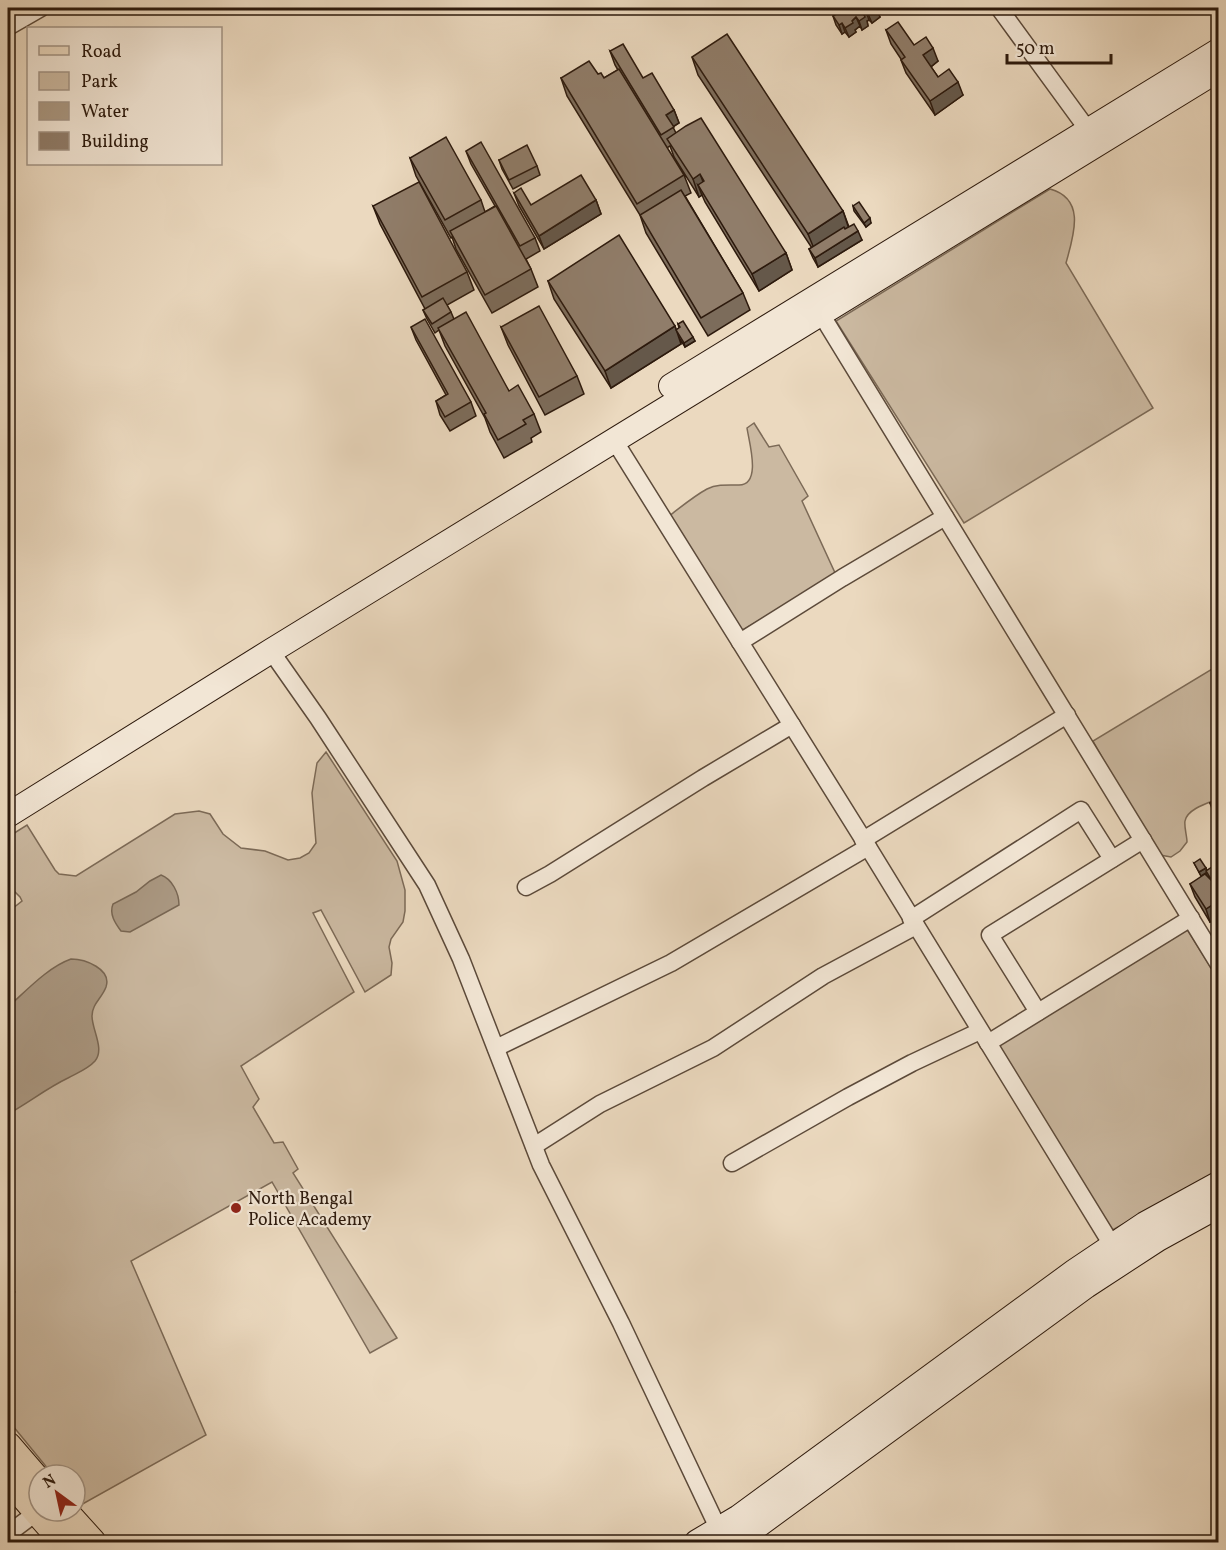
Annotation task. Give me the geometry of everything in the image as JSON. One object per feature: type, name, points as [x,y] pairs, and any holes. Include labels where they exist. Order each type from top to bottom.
[{"type":"main road","points":[[8,1446],[27,1468]]},
{"type":"main road","points":[[8,1478],[27,1500]]},
{"type":"main road","points":[[47,1523],[64,1542]]},
{"type":"main road","points":[[75,1523],[92,1542]]},
{"type":"street","points":[[8,27],[41,8]]},
{"type":"street","points":[[999,8],[1092,137]]},
{"type":"street","points":[[8,796],[1092,137],[1218,51]]},
{"type":"street","points":[[1092,137],[1218,70]]},
{"type":"street","points":[[8,815],[614,440],[816,306]]},
{"type":"street","points":[[816,306],[1218,963]]},
{"type":"street","points":[[614,440],[1117,1253]]},
{"type":"street","points":[[740,642],[945,517]]},
{"type":"street","points":[[271,651],[318,718],[427,885],[461,959],[541,1165],[731,1540]]},
{"type":"street","points":[[496,1048],[671,963],[1067,716]]},
{"type":"street","points":[[526,887],[792,725]]},
{"type":"street","points":[[534,1146],[600,1104],[713,1048],[823,976],[914,922],[1081,810],[1112,859]]},
{"type":"street","points":[[1038,1012],[990,935],[1143,840]]},
{"type":"street","points":[[732,1163],[866,1087],[1038,1012],[1191,918]]},
{"type":"street","points":[[697,1542],[731,1540],[759,1503],[1117,1253],[1170,1210],[1218,1184]]},
{"type":"street","points":[[1117,1253],[1158,1239],[1218,1206]]},
{"type":"street","points":[[8,1534],[27,1520]]},
{"type":"green space","points":[[1050,189],[1062,194],[1069,201],[1073,210],[1074,231],[1066,263],[1153,408],[964,523],[836,321]]},
{"type":"green space","points":[[754,423],[769,447],[779,445],[808,496],[802,501],[836,575],[741,631],[669,516],[711,487],[746,483],[752,471],[747,428]]},
{"type":"green space","points":[[1217,666],[1218,799],[1198,807],[1187,817],[1185,823],[1187,842],[1180,851],[1171,857],[1160,855],[1138,822],[1093,741]]},
{"type":"green space","points":[[326,752],[397,861],[405,890],[405,911],[403,922],[391,939],[389,947],[392,963],[391,975],[365,992],[321,910],[313,913],[354,992],[241,1066],[259,1099],[253,1107],[274,1143],[283,1142],[298,1169],[293,1173],[397,1338],[370,1353],[272,1182],[131,1261],[206,1435],[87,1502],[87,1463],[43,1463],[8,1420],[8,1298],[15,1292],[8,1285],[8,912],[22,901],[8,885],[8,837],[27,825],[55,870],[59,874],[76,876],[175,814],[199,811],[210,814],[223,834],[241,848],[265,851],[288,860],[300,858],[309,853],[316,843],[312,793],[317,763]]},
{"type":"green space","points":[[1185,926],[1218,979],[1218,1171],[1109,1232],[994,1045]]},
{"type":"water","points":[[161,875],[174,887],[179,905],[130,932],[121,931],[112,915],[113,904]]},
{"type":"water","points":[[71,959],[96,966],[105,975],[107,981],[92,1012],[98,1056],[86,1069],[8,1114],[8,1007],[46,973]]},
{"type":"building","points":[[846,8],[876,8],[868,14],[866,11],[863,13],[865,17],[859,21],[856,17],[853,23],[845,28],[842,23],[839,25],[833,16]]},
{"type":"building","points":[[898,22],[914,45],[926,37],[933,48],[923,55],[938,77],[949,69],[958,82],[930,101],[901,60],[905,57],[886,30]]},
{"type":"building","points":[[727,34],[843,211],[808,234],[692,57]]},
{"type":"building","points":[[623,44],[643,78],[652,73],[674,110],[666,115],[674,127],[661,135],[610,51]]},
{"type":"building","points":[[589,61],[598,74],[601,73],[604,78],[619,69],[684,175],[637,204],[561,78]]},
{"type":"building","points":[[701,118],[786,253],[752,274],[698,185],[704,181],[700,174],[693,179],[667,139]]},
{"type":"building","points":[[446,137],[481,200],[445,220],[410,158]]},
{"type":"building","points":[[481,142],[535,238],[520,246],[466,151]]},
{"type":"building","points":[[527,145],[537,166],[509,180],[499,160]]},
{"type":"building","points":[[581,175],[596,200],[539,236],[514,193],[521,188],[531,205]]},
{"type":"building","points":[[419,182],[467,272],[422,297],[373,206]]},
{"type":"building","points":[[681,190],[743,293],[701,318],[640,215]]},
{"type":"building","points":[[859,202],[870,218],[864,223],[853,206]]},
{"type":"building","points":[[496,206],[531,269],[485,295],[450,231]]},
{"type":"building","points":[[854,224],[858,231],[815,258],[809,249],[844,227],[845,229]]},
{"type":"building","points":[[619,235],[675,326],[605,371],[548,281]]},
{"type":"building","points":[[443,298],[451,312],[432,324],[423,310]]},
{"type":"building","points":[[539,306],[577,376],[539,397],[501,327]]},
{"type":"building","points":[[466,312],[509,391],[518,385],[534,414],[523,420],[526,424],[498,440],[484,414],[486,413],[438,328]]},
{"type":"building","points":[[425,319],[471,402],[445,417],[436,401],[448,394],[411,327]]},
{"type":"building","points":[[683,321],[693,337],[684,343],[676,330],[680,327],[678,324]]},
{"type":"building","points":[[1218,798],[1218,817],[1210,803]]},
{"type":"building","points":[[1200,859],[1206,868],[1199,872],[1194,863]]},
{"type":"building","points":[[1218,863],[1218,901],[1206,909],[1190,884],[1205,874],[1212,881],[1206,871]]},
{"type":"building","points":[[1218,915],[1218,929],[1212,919]]},
{"type":"place","name":"North Bengal Police Academy","points":[[236,1208]]}]
